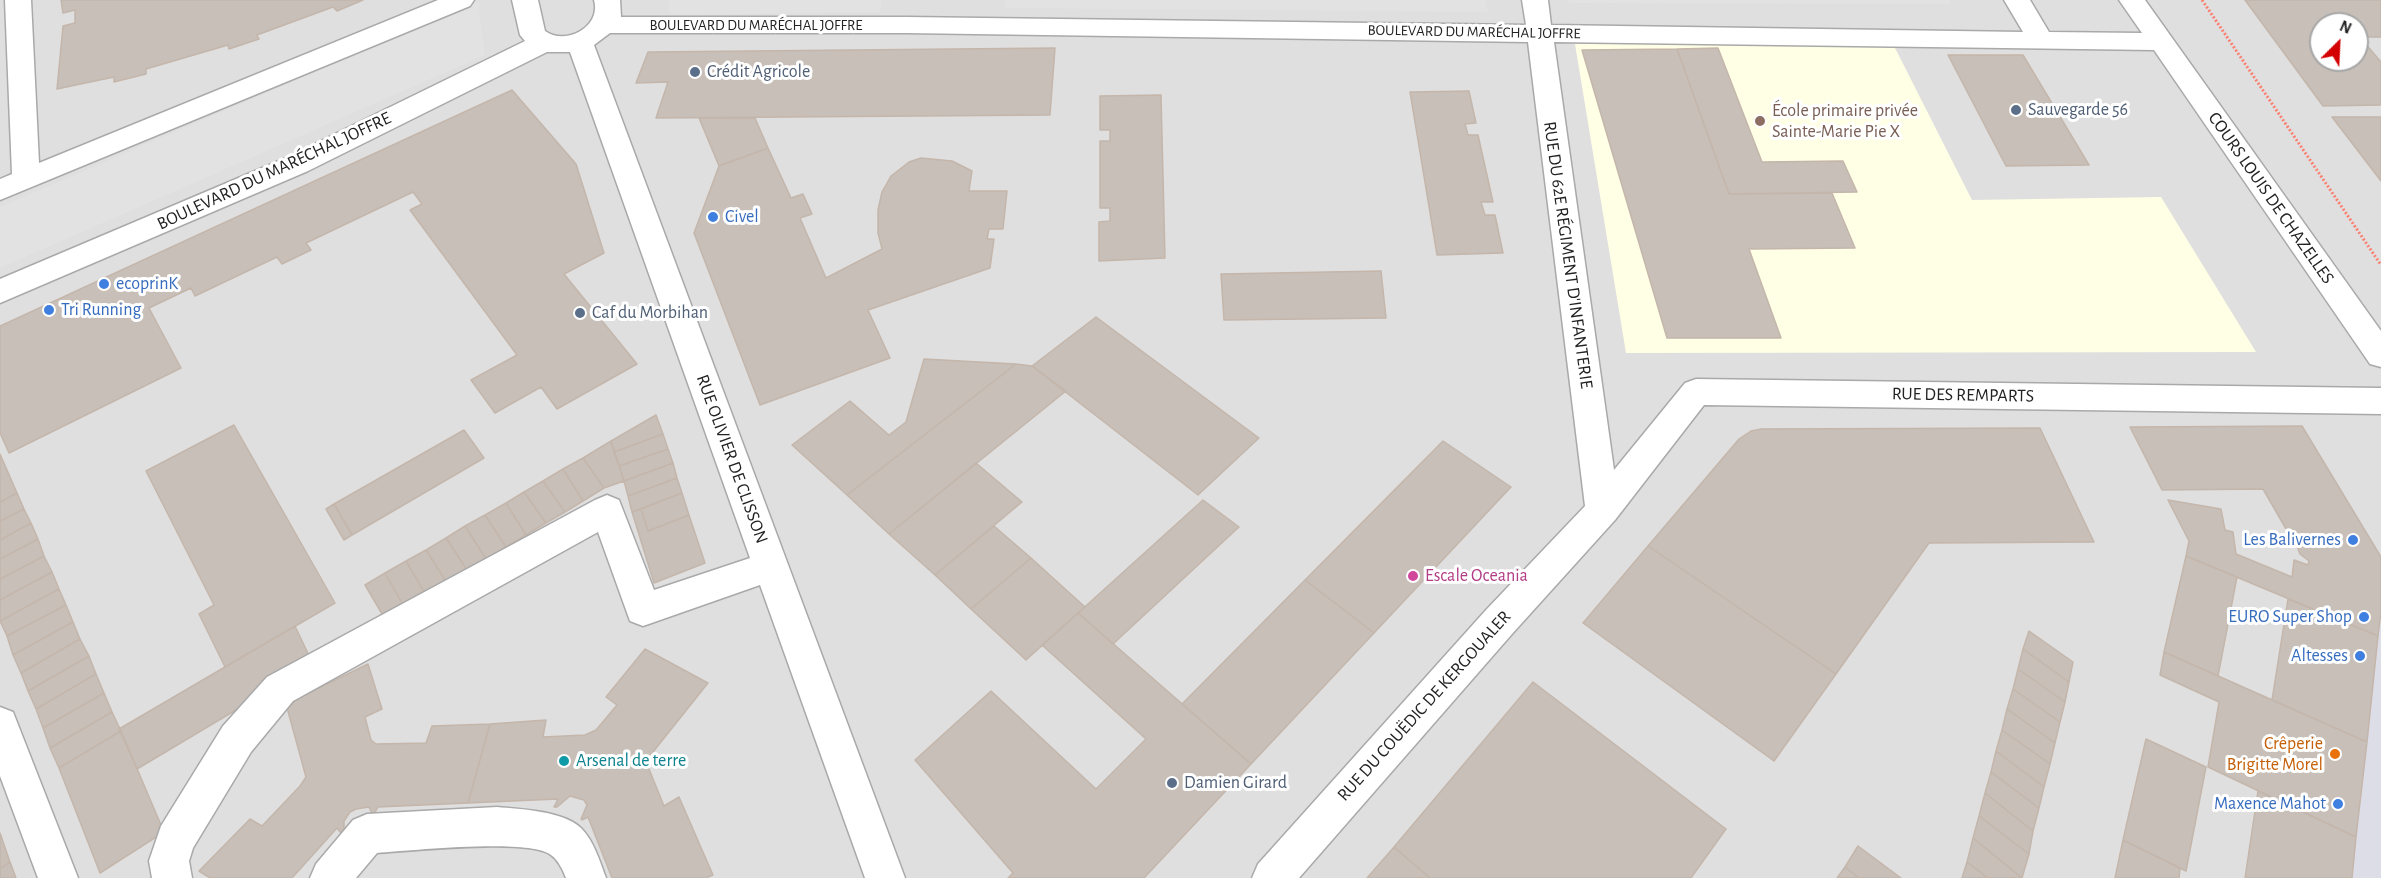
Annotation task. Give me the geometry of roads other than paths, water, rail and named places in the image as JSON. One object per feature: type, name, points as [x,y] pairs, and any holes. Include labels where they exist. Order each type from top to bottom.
[{"type":"street","points":[[18,0],[26,180]]},
{"type":"street","points":[[0,190],[461,0]]},
{"type":"street","points":[[525,0],[533,35],[545,42]]},
{"type":"street","points":[[906,26],[911,0]]},
{"type":"street","name":"RUE DU 62E RÉGIMENT D'INFANTERIE","points":[[1536,0],[1538,33],[1603,510]]},
{"type":"street","points":[[2017,0],[2041,41],[2161,42]]},
{"type":"street","name":"COURS LOUIS DE CHAZELLES","points":[[2132,0],[2381,355]]},
{"type":"street","name":"BOULEVARD DU MARÉCHAL JOFFRE","points":[[0,292],[298,164],[545,42],[558,45],[597,22],[2041,41]]},
{"type":"street","name":"RUE OLIVIER DE CLISSON","points":[[597,22],[771,566],[885,878]]},
{"type":"street","name":"RUE DES REMPARTS","points":[[1603,510],[1696,392],[2381,401]]},
{"type":"street","points":[[172,878],[169,861],[175,840],[237,739],[280,689],[608,510],[643,610],[771,566]]},
{"type":"street","name":"RUE DU COUËDIC DE KERGOUALER","points":[[1272,878],[1499,621],[1603,510]]},
{"type":"street","points":[[0,725],[58,878]]},
{"type":"street","points":[[330,878],[367,834],[515,827],[541,830],[565,840],[582,866],[586,878]]},
{"type":"place","name":"Crédit Agricole","points":[[695,72]]},
{"type":"place","name":"Sauvegarde 56","points":[[2016,110]]},
{"type":"place","name":"École primaire privée Sainte-Marie Pie X","points":[[1760,121]]},
{"type":"place","name":"Civel","points":[[713,217]]},
{"type":"place","name":"ecoprinK","points":[[104,284]]},
{"type":"place","name":"Tri Running","points":[[49,310]]},
{"type":"place","name":"Caf du Morbihan","points":[[580,313]]},
{"type":"place","name":"Les Balivernes","points":[[2353,540]]},
{"type":"place","name":"Escale Oceania","points":[[1413,576]]},
{"type":"place","name":"EURO Super Shop","points":[[2364,617]]},
{"type":"place","name":"Altesses","points":[[2360,656]]},
{"type":"place","name":"Crêperie Brigitte Morel","points":[[2335,754]]},
{"type":"place","name":"Arsenal de terre","points":[[564,761]]},
{"type":"place","name":"Damien Girard","points":[[1172,783]]},
{"type":"place","name":"Maxence Mahot","points":[[2338,804]]}]
